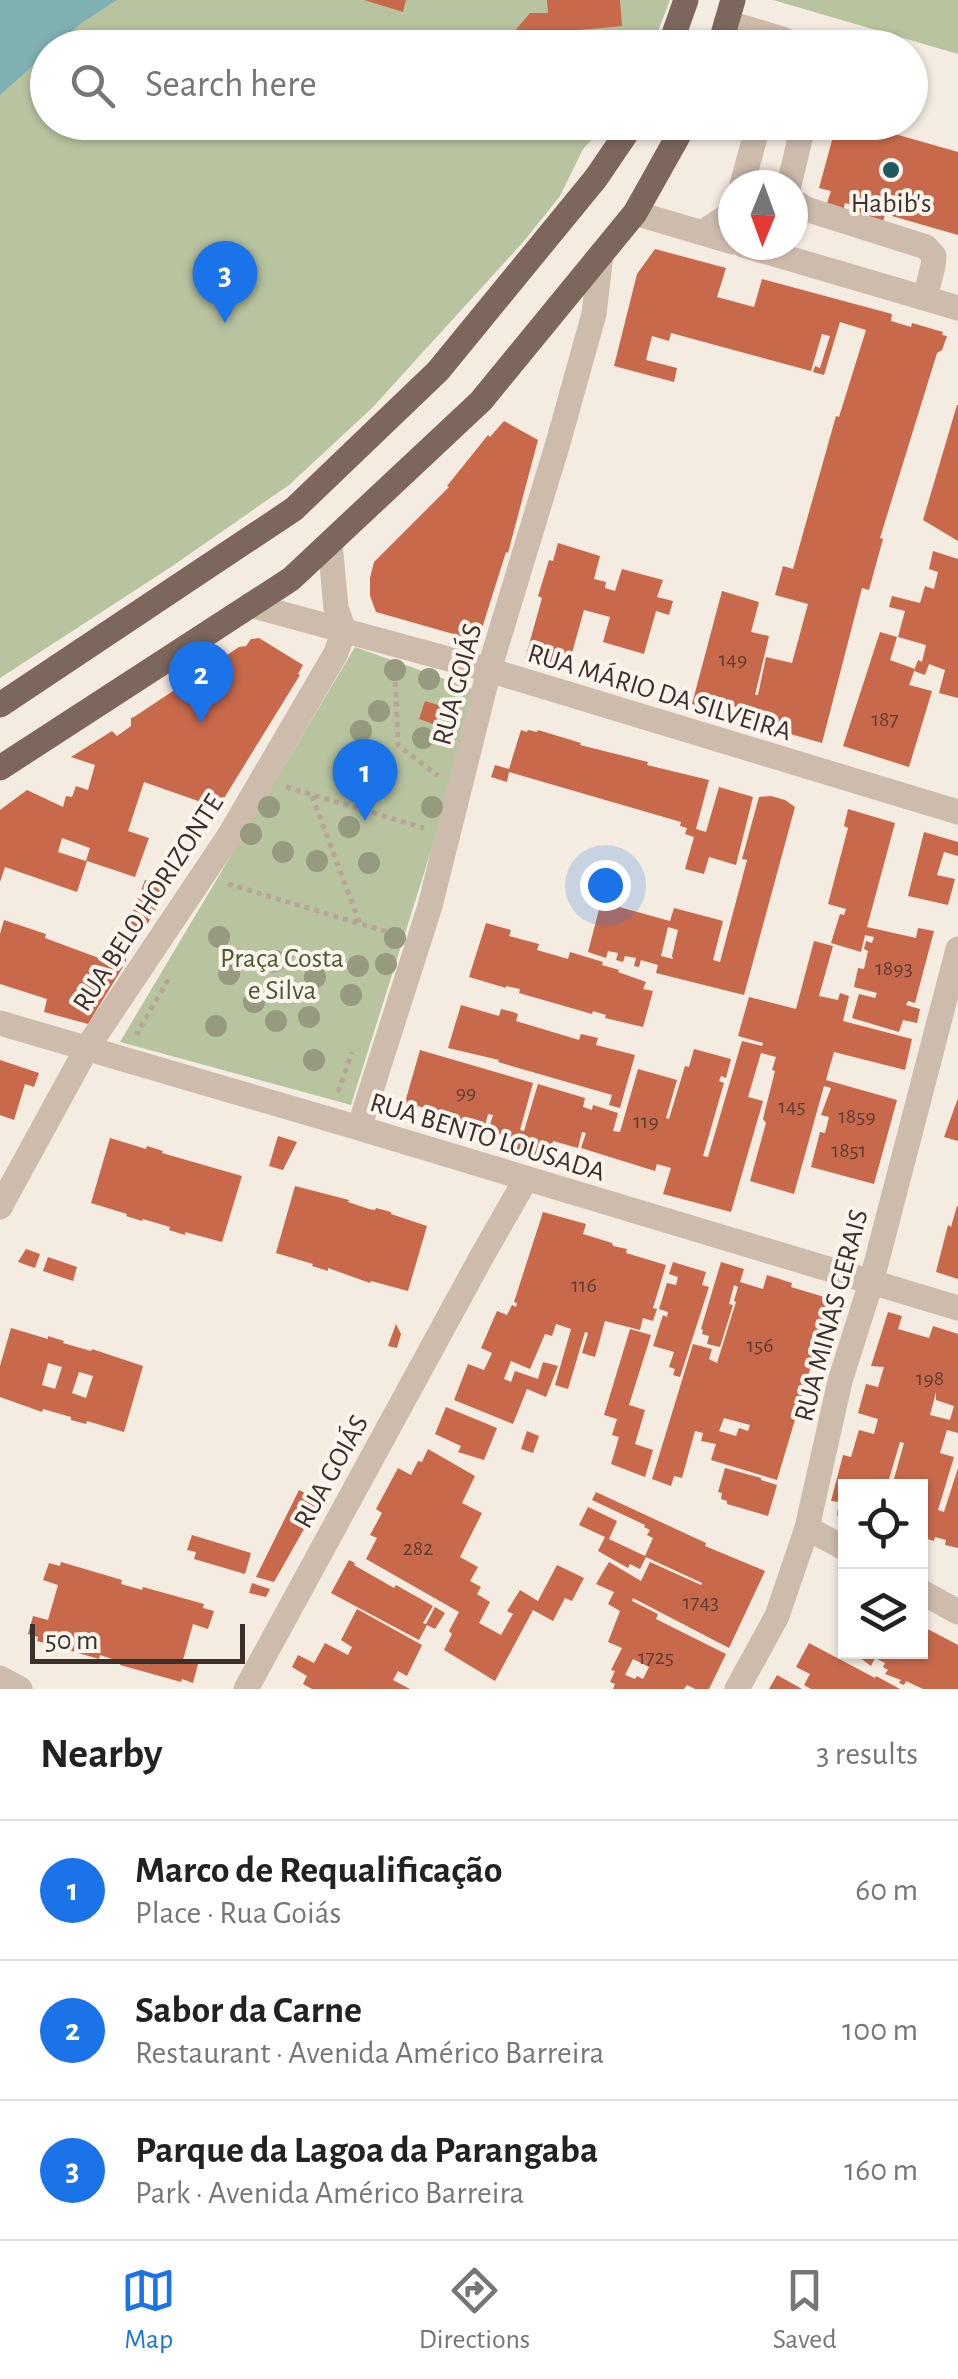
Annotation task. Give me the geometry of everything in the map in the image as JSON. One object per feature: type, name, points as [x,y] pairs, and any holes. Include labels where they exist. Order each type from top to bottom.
[{"type":"main road","points":[[675,30],[686,0]]},
{"type":"main road","points":[[0,705],[294,509],[438,371],[596,178],[622,140]]},
{"type":"main road","points":[[0,768],[291,579],[330,543],[480,400],[635,213],[676,140]]},
{"type":"street","points":[[729,11],[762,30]]},
{"type":"street","points":[[746,170],[754,140]]},
{"type":"street","points":[[793,170],[800,140]]},
{"type":"street","points":[[808,210],[926,247],[934,256],[934,266],[925,298]]},
{"type":"street","points":[[635,213],[718,238]]},
{"type":"street","points":[[702,233],[718,222]]},
{"type":"street","name":"RUA GOIÁS","points":[[359,1128],[430,906],[489,670],[594,314],[601,254]]},
{"type":"street","points":[[795,260],[958,308]]},
{"type":"street","points":[[330,543],[336,608],[344,630]]},
{"type":"street","name":"RUA MÁRIO DA SILVEIRA","points":[[250,606],[489,670],[958,812]]},
{"type":"street","name":"RUA BELO HORIZONTE","points":[[0,1207],[87,1048],[229,836],[336,653],[344,630]]},
{"type":"street","name":"RUA MINAS GERAIS","points":[[737,1689],[777,1616],[807,1528],[840,1382],[871,1284],[958,948]]},
{"type":"street","name":"RUA BENTO LOUSADA","points":[[0,1023],[958,1308]]},
{"type":"street","name":"RUA GOIÁS","points":[[246,1689],[526,1179]]},
{"type":"street","points":[[807,1528],[838,1545]]},
{"type":"street","points":[[928,1595],[958,1612]]},
{"type":"street","points":[[0,1678],[20,1689]]},
{"type":"path","points":[[412,676],[394,670],[398,745],[441,777]]},
{"type":"path","points":[[282,786],[426,829]]},
{"type":"path","points":[[312,795],[360,924]]},
{"type":"path","points":[[226,883],[391,933],[385,950]]},
{"type":"path","points":[[155,1039],[136,1034],[176,966]]},
{"type":"path","points":[[339,1092],[356,1039]]},
{"type":"green space","points":[[0,0],[670,0],[659,30],[30,30],[30,140],[591,140],[560,196],[524,241],[372,408],[289,485],[0,678]]},
{"type":"green space","points":[[773,0],[958,0],[958,54],[928,45],[928,30],[876,30]]},
{"type":"green space","name":"Praça Costa e Silva","points":[[355,647],[481,692],[351,1105],[120,1042]]},
{"type":"water","points":[[0,0],[117,0],[73,30],[30,30],[30,68],[0,95]]},
{"type":"building","points":[[364,0],[406,0],[403,12]]},
{"type":"building","points":[[547,0],[620,0],[622,26],[515,30],[530,13],[548,13]]},
{"type":"building","name":"Habib's","points":[[832,140],[916,140],[958,152],[958,235],[885,214],[883,222],[866,217],[868,210],[863,208],[861,213],[854,212],[855,206],[845,203],[843,211],[826,206],[831,191],[819,188]]},
{"type":"building","points":[[655,249],[726,268],[717,297],[754,307],[762,279],[892,314],[891,321],[911,327],[912,323],[947,336],[937,353],[880,538],[883,539],[869,590],[862,588],[822,743],[773,729],[777,717],[766,714],[763,725],[749,721],[752,710],[726,705],[723,713],[713,710],[713,701],[711,710],[692,704],[722,591],[759,602],[751,632],[769,636],[755,695],[766,657],[792,663],[808,604],[775,595],[783,566],[793,569],[836,416],[839,417],[866,330],[840,322],[824,375],[813,372],[815,366],[820,368],[830,336],[822,334],[811,371],[671,333],[669,341],[652,336],[646,360],[677,368],[674,382],[614,366],[637,274]]},
{"type":"building","points":[[958,405],[958,541],[923,520]]},
{"type":"building","points":[[504,421],[538,440],[508,553],[478,641],[376,612],[370,596],[374,562],[449,487],[488,435]]},
{"type":"building","points":[[558,543],[600,556],[594,579],[606,582],[605,588],[615,591],[622,569],[663,580],[657,597],[673,601],[669,615],[656,611],[644,654],[603,642],[610,617],[584,610],[567,671],[525,659],[542,598],[538,596]]},
{"type":"building","points":[[933,551],[958,559],[958,698],[939,693],[945,670],[929,664],[925,675],[914,671],[918,660],[922,662],[926,645],[898,637],[905,611],[889,607],[892,596],[920,603],[925,586],[934,589],[938,572],[929,569]]},
{"type":"building","points":[[880,632],[897,637],[890,660],[915,669],[909,685],[932,691],[909,767],[843,746]]},
{"type":"building","points":[[259,638],[303,665],[218,808],[144,782],[128,831],[149,838],[135,877],[87,861],[77,892],[5,867],[0,882],[0,810],[27,790],[63,807],[66,796],[72,797],[76,786],[88,790],[95,765],[71,757],[112,731],[117,736],[131,726],[131,718],[246,646],[251,639]],"holes":[[[62,838],[90,848],[86,861],[58,852]]]},
{"type":"building","points":[[425,701],[441,706],[436,725],[419,719]]},
{"type":"building","points":[[521,730],[538,730],[648,762],[647,765],[709,780],[696,829],[706,832],[719,787],[753,797],[736,865],[709,857],[704,874],[685,869],[694,837],[685,834],[687,828],[680,826],[681,822],[509,772],[507,782],[491,777],[495,765],[509,769]]},
{"type":"building","points":[[771,796],[795,807],[744,995],[656,973],[658,965],[641,960],[639,967],[634,966],[636,958],[625,956],[623,962],[616,960],[618,953],[608,951],[606,958],[588,952],[601,902],[670,921],[674,908],[723,921],[713,960],[720,962],[759,797]],"holes":[[[668,927],[678,930],[673,959],[661,956]]]},
{"type":"building","points":[[848,809],[895,823],[867,927],[916,938],[918,928],[934,931],[915,1003],[908,1001],[906,1005],[920,1009],[917,1023],[903,1020],[899,1032],[852,1018],[859,994],[875,998],[877,993],[854,987],[858,968],[864,969],[866,941],[872,943],[874,937],[865,935],[861,952],[831,943],[840,914],[844,915],[846,909],[828,904],[848,828],[844,826]]},
{"type":"building","points":[[924,832],[958,842],[958,856],[944,852],[937,875],[955,879],[948,905],[908,896]]},
{"type":"building","points":[[145,880],[169,888],[148,923],[128,925]]},
{"type":"building","points":[[4,920],[123,967],[88,1024],[44,1012],[47,999],[0,984],[0,934]]},
{"type":"building","points":[[486,923],[511,930],[509,936],[539,944],[537,950],[568,959],[570,952],[646,982],[643,989],[653,991],[643,1027],[469,977]]},
{"type":"building","points":[[117,941],[126,952],[126,962],[111,954]]},
{"type":"building","points":[[814,941],[833,946],[819,996],[838,1000],[840,993],[849,996],[843,1021],[912,1039],[905,1070],[834,1052],[826,1080],[897,1100],[874,1184],[811,1167],[820,1132],[825,1133],[829,1117],[821,1115],[831,1088],[824,1086],[794,1194],[750,1181],[775,1071],[772,1070],[776,1057],[761,1053],[748,1097],[763,1101],[731,1212],[663,1194],[671,1168],[657,1164],[655,1171],[581,1148],[586,1133],[582,1132],[578,1148],[553,1141],[548,1160],[514,1151],[518,1140],[488,1131],[493,1115],[488,1114],[481,1141],[440,1129],[444,1115],[418,1106],[417,1110],[404,1106],[420,1050],[533,1083],[520,1130],[524,1131],[538,1084],[585,1098],[583,1107],[592,1110],[593,1105],[618,1113],[613,1131],[620,1132],[638,1069],[677,1080],[666,1118],[669,1119],[694,1049],[731,1059],[726,1078],[721,1076],[719,1081],[724,1083],[703,1156],[708,1157],[742,1041],[762,1046],[763,1043],[738,1036],[749,997],[796,1009]]},
{"type":"building","points":[[461,1005],[499,1016],[501,1009],[513,1012],[518,1014],[516,1021],[579,1040],[581,1034],[598,1038],[596,1045],[635,1055],[620,1108],[609,1105],[612,1095],[448,1048]]},
{"type":"building","points":[[0,1060],[39,1073],[34,1087],[25,1084],[14,1120],[0,1115]]},
{"type":"building","points":[[958,1098],[958,1141],[944,1137]]},
{"type":"building","points":[[278,1136],[297,1142],[283,1170],[269,1166]]},
{"type":"building","points":[[110,1138],[242,1176],[222,1242],[185,1235],[91,1203]]},
{"type":"building","points":[[295,1186],[427,1226],[408,1291],[276,1253]]},
{"type":"building","points":[[958,1206],[958,1279],[936,1272]]},
{"type":"building","points":[[543,1212],[586,1224],[583,1234],[666,1265],[653,1321],[643,1318],[640,1330],[605,1321],[595,1357],[582,1353],[588,1333],[585,1332],[568,1389],[555,1385],[571,1329],[556,1324],[552,1336],[545,1334],[530,1369],[511,1361],[504,1379],[511,1382],[515,1371],[538,1379],[543,1362],[558,1366],[546,1397],[527,1389],[513,1424],[454,1400],[468,1364],[484,1370],[492,1353],[481,1348],[497,1311],[507,1315],[512,1305],[516,1307],[514,1302]]},
{"type":"building","points":[[26,1249],[40,1254],[35,1268],[18,1262]]},
{"type":"building","points":[[48,1257],[77,1267],[73,1281],[43,1271]]},
{"type":"building","points":[[673,1262],[706,1272],[702,1285],[709,1287],[680,1377],[673,1375],[675,1369],[669,1367],[674,1352],[653,1346],[663,1315],[667,1317],[668,1312],[659,1309],[667,1283],[676,1285],[678,1277],[669,1274]]},
{"type":"building","points":[[721,1262],[744,1269],[740,1282],[763,1289],[767,1275],[831,1299],[777,1480],[711,1460],[716,1444],[701,1441],[703,1433],[695,1431],[682,1478],[674,1476],[671,1486],[652,1479],[693,1344],[712,1349],[709,1359],[717,1363],[738,1287],[734,1285],[729,1304],[733,1305],[720,1347],[707,1344],[709,1336],[702,1334]],"holes":[[[724,1418],[750,1425],[748,1431],[739,1428],[736,1436],[719,1431]]]},
{"type":"building","points":[[888,1312],[902,1316],[898,1329],[929,1338],[933,1326],[958,1334],[958,1433],[947,1430],[940,1453],[954,1457],[938,1510],[944,1512],[958,1468],[958,1548],[945,1545],[946,1540],[928,1539],[928,1479],[894,1479],[904,1443],[900,1442],[889,1479],[838,1479],[838,1502],[831,1501],[843,1455],[851,1457],[859,1430],[874,1434],[878,1419],[858,1413],[866,1384],[878,1387],[884,1367],[871,1366]],"holes":[[[936,1392],[936,1400],[954,1406],[950,1420],[930,1415]]]},
{"type":"building","points":[[396,1324],[401,1334],[397,1348],[388,1346]]},
{"type":"building","points":[[11,1328],[143,1366],[124,1432],[43,1409],[42,1412],[0,1397],[0,1366]],"holes":[[[48,1363],[62,1367],[55,1389],[42,1385]],[[79,1372],[93,1376],[86,1398],[72,1393]]]},
{"type":"building","points":[[630,1329],[651,1335],[629,1405],[645,1410],[635,1444],[653,1450],[645,1477],[611,1464],[619,1437],[612,1435],[617,1419],[604,1415]]},
{"type":"building","points":[[446,1407],[497,1428],[484,1460],[458,1452],[461,1446],[435,1434]]},
{"type":"building","points":[[527,1431],[539,1436],[533,1453],[521,1449]]},
{"type":"building","points":[[428,1449],[475,1476],[462,1503],[482,1513],[460,1557],[478,1567],[470,1581],[481,1587],[477,1594],[490,1602],[479,1623],[501,1635],[513,1614],[507,1611],[520,1590],[538,1601],[557,1565],[584,1578],[572,1601],[565,1598],[553,1621],[533,1610],[495,1681],[444,1650],[459,1612],[366,1559],[377,1538],[370,1535],[382,1513],[376,1509],[398,1468],[411,1475]]},
{"type":"building","points":[[725,1468],[777,1485],[768,1516],[721,1499],[722,1493],[718,1492]]},
{"type":"building","points":[[299,1490],[319,1500],[274,1582],[256,1577]]},
{"type":"building","points":[[596,1492],[765,1571],[729,1648],[633,1598],[632,1601],[658,1614],[656,1619],[726,1654],[709,1689],[687,1685],[684,1689],[613,1689],[615,1684],[610,1682],[615,1671],[611,1670],[622,1648],[608,1642],[620,1611],[608,1604],[614,1592],[596,1584],[609,1562],[641,1581],[650,1562],[702,1583],[646,1557],[640,1569],[630,1564],[628,1568],[598,1551],[605,1537],[579,1525],[588,1507],[617,1521],[609,1539],[645,1556],[653,1538],[647,1535],[650,1530],[645,1525],[592,1500]],"holes":[[[633,1659],[649,1667],[643,1679],[625,1675]]]},
{"type":"building","points":[[192,1535],[251,1553],[245,1574],[194,1559],[196,1552],[187,1550]]},
{"type":"building","points":[[349,1560],[433,1606],[423,1623],[435,1607],[445,1613],[435,1629],[427,1625],[419,1640],[331,1593]]},
{"type":"building","points":[[61,1562],[122,1580],[121,1584],[204,1604],[203,1608],[214,1611],[208,1629],[193,1624],[183,1660],[198,1664],[193,1683],[37,1641],[38,1637],[28,1634],[33,1616],[48,1620],[58,1585],[43,1580],[49,1563],[60,1566]]},
{"type":"building","points":[[252,1583],[270,1589],[266,1597],[249,1593]]},
{"type":"building","points":[[357,1609],[422,1645],[407,1676],[398,1671],[393,1680],[410,1689],[312,1689],[303,1684],[307,1676],[292,1667],[298,1655],[314,1663],[325,1643],[348,1655],[352,1647],[341,1640]]},
{"type":"building","points":[[928,1629],[958,1645],[958,1689],[923,1689],[906,1681],[904,1685],[885,1674],[885,1663],[877,1659],[928,1659]]},
{"type":"building","points":[[809,1643],[900,1689],[811,1689],[804,1685],[810,1674],[796,1667]]},
{"type":"building","points":[[777,1675],[802,1689],[769,1689]]},
{"type":"place","name":"Habib's","points":[[891,170]]},
{"type":"place","name":"Parque da Lagoa da Parangaba","points":[[225,323]]},
{"type":"place","name":"Sabor da Carne","points":[[201,723]]},
{"type":"place","name":"Marco de Requalificação","points":[[365,821]]}]
